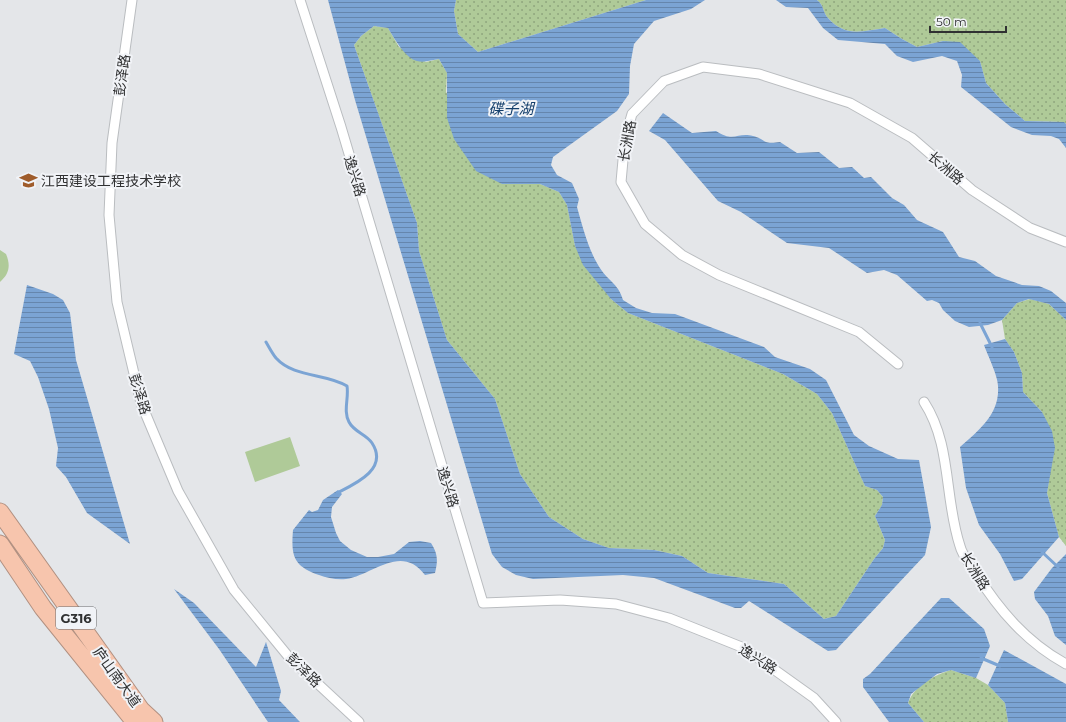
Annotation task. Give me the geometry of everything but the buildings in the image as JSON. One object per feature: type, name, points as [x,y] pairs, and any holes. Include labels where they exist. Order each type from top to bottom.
[{"type":"highway","name":"庐山南大道","points":[[0,512],[141,710],[154,722]]},
{"type":"highway","name":"庐山南大道","points":[[2,552],[43,608],[135,722]]},
{"type":"street","name":"彭泽路","points":[[132,0],[112,143],[109,215],[117,302],[141,403],[178,491],[234,590],[288,656],[359,722]]},
{"type":"street","name":"逸兴路","points":[[300,0],[343,135],[483,603],[560,600],[616,604],[669,618],[744,648],[814,698],[836,722]]},
{"type":"street","name":"长洲路","points":[[898,364],[859,332],[719,275],[682,256],[645,224],[621,182],[624,138],[632,114],[664,81],[703,67],[759,74],[850,103],[912,138],[978,194],[1030,228],[1066,242]]},
{"type":"street","name":"长洲路","points":[[924,402],[937,429],[945,459],[960,547],[1003,614],[1050,655],[1066,664]]},
{"type":"green space","points":[[456,0],[646,0],[478,52],[458,34],[454,11]]},
{"type":"green space","points":[[817,0],[1066,0],[1066,124],[1063,122],[1025,121],[1005,104],[986,83],[980,61],[943,41],[917,47],[885,28],[855,32],[848,31],[841,28],[828,18],[821,4]]},
{"type":"green space","points":[[374,26],[388,28],[399,47],[426,62],[439,59],[447,73],[446,92],[502,184],[540,184],[559,192],[567,205],[575,246],[611,299],[628,313],[783,374],[817,394],[832,413],[865,486],[877,490],[883,497],[882,505],[875,516],[885,540],[883,548],[836,616],[824,619],[784,584],[708,573],[682,556],[654,550],[609,548],[583,539],[549,517],[520,474],[495,399],[447,340],[419,251],[417,223],[354,45],[361,36]]},
{"type":"green space","points":[[0,250],[6,254],[9,266],[7,273],[0,282]]},
{"type":"green space","points":[[1030,299],[1049,304],[1066,320],[1066,546],[1059,537],[1047,493],[1050,473],[1042,412],[1023,392],[1022,373],[1014,352],[1005,339],[1002,320],[1017,303]]},
{"type":"green space","points":[[290,437],[300,466],[255,482],[245,452]]},
{"type":"green space","points":[[951,670],[976,678],[988,685],[1005,703],[1008,722],[924,722],[908,703],[911,697],[925,682]]},
{"type":"water","name":"碟子湖","points":[[328,0],[456,0],[454,11],[458,34],[478,52],[646,0],[705,0],[691,9],[654,21],[634,44],[630,66],[629,94],[617,111],[553,157],[551,165],[557,175],[572,183],[579,199],[577,207],[593,256],[605,275],[617,287],[623,300],[636,308],[652,313],[675,314],[764,347],[775,357],[810,369],[826,380],[854,435],[869,446],[898,459],[919,460],[931,527],[925,555],[836,650],[828,651],[749,601],[741,608],[735,608],[654,578],[623,575],[533,579],[516,575],[502,567],[492,554],[355,100]],"holes":[[[374,26],[388,28],[400,47],[408,56],[422,62],[439,59],[447,73],[447,118],[454,139],[476,171],[502,184],[540,184],[559,192],[567,205],[575,246],[583,265],[611,299],[628,313],[783,374],[817,394],[832,413],[865,486],[877,490],[883,497],[882,505],[875,516],[885,540],[883,548],[836,616],[824,619],[784,584],[708,573],[682,556],[654,550],[609,548],[583,539],[549,517],[520,474],[495,399],[447,340],[419,251],[417,223],[354,45],[361,36]]]},
{"type":"water","points":[[776,0],[817,0],[821,4],[828,18],[841,28],[855,32],[885,28],[917,47],[943,41],[960,42],[980,61],[986,83],[1005,104],[1025,121],[1064,122],[1066,124],[1066,148],[1059,139],[1051,136],[1032,135],[1011,127],[961,87],[962,75],[957,61],[942,56],[913,62],[897,56],[885,44],[838,40],[823,28],[808,8],[786,7]]},
{"type":"water","points":[[663,113],[692,133],[716,131],[731,137],[743,135],[753,136],[770,143],[780,142],[797,153],[819,152],[839,168],[852,167],[864,178],[871,177],[892,198],[904,205],[917,220],[943,232],[959,257],[975,261],[996,276],[1022,285],[1039,286],[1051,291],[1066,303],[1066,320],[1049,304],[1029,299],[1017,303],[1002,320],[988,325],[969,327],[955,321],[943,310],[939,303],[932,300],[927,301],[897,275],[884,270],[867,273],[829,248],[787,243],[741,212],[718,201],[665,140],[649,131]]},
{"type":"water","points":[[27,285],[53,294],[63,300],[70,313],[76,360],[130,544],[87,513],[66,477],[56,466],[58,448],[49,409],[38,377],[30,361],[14,354]]},
{"type":"water","points":[[1005,339],[1014,352],[1022,373],[1023,392],[1042,412],[1052,431],[1055,448],[1047,493],[1059,537],[1022,579],[1014,581],[1000,554],[979,525],[966,488],[960,447],[987,421],[996,405],[998,396],[998,382],[984,345]]},
{"type":"water","points":[[338,490],[342,494],[332,507],[331,517],[340,541],[351,550],[367,557],[378,557],[394,554],[409,542],[420,541],[431,543],[437,558],[435,573],[425,575],[416,566],[406,562],[397,561],[346,579],[336,579],[310,572],[299,564],[293,553],[293,530],[309,510],[312,512],[318,510],[323,500]]},
{"type":"water","points":[[1066,554],[1066,645],[1055,636],[1048,616],[1035,599],[1034,592],[1052,568]]},
{"type":"water","points":[[174,589],[194,603],[256,667],[266,642],[281,691],[279,700],[300,722],[268,722],[219,649]]},
{"type":"water","points":[[941,598],[949,598],[984,629],[990,646],[976,678],[951,670],[937,674],[911,694],[908,703],[924,722],[889,722],[863,687],[863,679],[870,674]]},
{"type":"water","points":[[1004,650],[1066,684],[1066,722],[1008,722],[1005,703],[988,685]]},
{"type":"waterway","points":[[980,323],[992,347]]},
{"type":"waterway","points":[[266,342],[276,358],[292,369],[330,379],[347,386],[347,418],[351,425],[367,437],[372,443],[376,452],[376,461],[368,474],[337,493]]},
{"type":"waterway","points":[[1042,552],[1058,567]]},
{"type":"waterway","points":[[981,658],[1000,666]]},
{"type":"place","name":"江西建设工程技术学校","points":[[28,181]]}]
